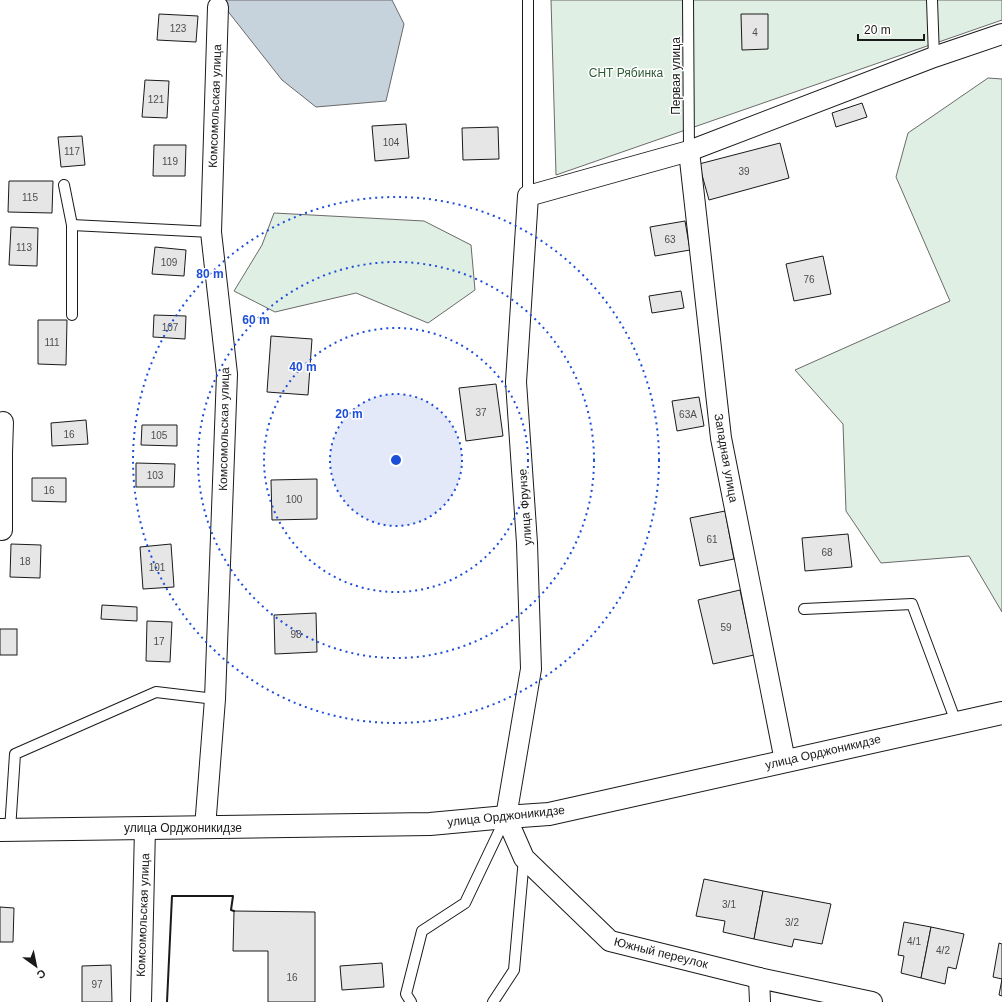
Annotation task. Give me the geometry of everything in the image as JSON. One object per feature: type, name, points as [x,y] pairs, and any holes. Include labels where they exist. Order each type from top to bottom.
[{"type":"main road","name":"улица Орджоникидзе","points":[[5,830],[430,824],[549,814],[1002,712]]},
{"type":"street","name":"Комсомольская улица","points":[[205,828],[215,699],[227,374],[211,232],[218,7]]},
{"type":"street","points":[[528,196],[689,151],[934,57],[1002,34]]},
{"type":"street","name":"Западная улица","points":[[689,151],[721,438],[785,761]]},
{"type":"street","name":"улица Фрунзе","points":[[506,817],[531,669],[527,543],[516,382],[528,196]]},
{"type":"street","points":[[2,530],[1,453],[3,422]]},
{"type":"street","name":"Южный переулок","points":[[506,817],[524,858],[610,941],[759,978],[811,996],[872,1002]]},
{"type":"street","name":"Комсомольская улица","points":[[140,1002],[145,828]]},
{"type":"street","points":[[759,978],[760,1002]]},
{"type":"lane","points":[[528,0],[528,196]]},
{"type":"lane","name":"Первая улица","points":[[688,0],[689,151]]},
{"type":"lane","points":[[932,0],[934,57]]},
{"type":"lane","points":[[64,185],[72,225],[72,315]]},
{"type":"lane","points":[[72,225],[211,232]]},
{"type":"lane","points":[[804,610],[912,604],[956,722]]},
{"type":"lane","points":[[5,830],[15,754],[156,692],[215,699]]},
{"type":"lane","points":[[411,1002],[406,994],[422,931],[465,902],[506,817]]},
{"type":"lane","points":[[493,1002],[514,970],[524,858]]},
{"type":"green space","name":"СНТ Рябинка","points":[[551,0],[1002,0],[1002,20],[556,175]]},
{"type":"green space","points":[[988,78],[1002,79],[1002,612],[969,556],[881,563],[846,511],[843,424],[795,370],[950,301],[896,177],[908,133]]},
{"type":"green space","points":[[274,213],[424,221],[471,245],[475,290],[428,323],[356,293],[275,312],[234,291],[262,245]]},
{"type":"shaded area","points":[[219,0],[392,0],[404,24],[386,101],[316,107],[282,80]]},
{"type":"building","points":[[159,14],[198,16],[196,42],[157,40]]},
{"type":"building","points":[[741,14],[768,14],[768,49],[742,50]]},
{"type":"building","points":[[145,80],[169,81],[167,118],[142,117]]},
{"type":"building","points":[[862,103],[867,117],[836,127],[832,113]]},
{"type":"building","points":[[406,124],[409,158],[375,161],[372,126]]},
{"type":"building","points":[[498,127],[499,159],[463,160],[462,128]]},
{"type":"building","points":[[82,136],[85,165],[61,167],[58,137]]},
{"type":"building","points":[[780,143],[789,178],[709,200],[699,164]]},
{"type":"building","points":[[154,145],[186,145],[185,176],[153,176]]},
{"type":"building","points":[[9,181],[53,181],[52,213],[8,212]]},
{"type":"building","points":[[685,221],[690,250],[655,256],[650,227]]},
{"type":"building","points":[[11,227],[38,228],[37,266],[9,265]]},
{"type":"building","points":[[155,247],[186,250],[184,276],[152,274]]},
{"type":"building","points":[[823,256],[831,294],[794,301],[786,264]]},
{"type":"building","points":[[681,291],[684,308],[652,313],[649,296]]},
{"type":"building","points":[[154,315],[186,316],[185,339],[153,337]]},
{"type":"building","points":[[38,320],[67,320],[66,365],[38,364]]},
{"type":"building","points":[[271,336],[312,339],[308,395],[267,392]]},
{"type":"building","points":[[496,384],[503,436],[466,441],[459,388]]},
{"type":"building","points":[[699,397],[704,426],[677,431],[672,401]]},
{"type":"building","points":[[86,420],[88,444],[52,446],[51,423]]},
{"type":"building","points":[[142,425],[177,425],[177,446],[141,445]]},
{"type":"building","points":[[136,463],[175,464],[174,487],[136,487]]},
{"type":"building","points":[[32,478],[66,478],[66,502],[32,501]]},
{"type":"building","points":[[317,479],[317,519],[272,520],[271,480]]},
{"type":"building","points":[[725,511],[734,559],[700,566],[690,518]]},
{"type":"building","points":[[848,534],[852,567],[805,571],[802,538]]},
{"type":"building","points":[[11,544],[41,545],[40,578],[10,577]]},
{"type":"building","points":[[171,544],[174,587],[143,589],[140,547]]},
{"type":"building","points":[[740,590],[754,655],[713,664],[698,600]]},
{"type":"building","points":[[102,605],[137,607],[137,621],[101,619]]},
{"type":"building","points":[[316,613],[317,652],[275,654],[274,615]]},
{"type":"building","points":[[147,621],[172,622],[170,662],[146,661]]},
{"type":"building","points":[[0,629],[17,629],[17,655],[0,655]]},
{"type":"building","points":[[704,879],[763,891],[754,939],[723,932],[725,921],[696,916]]},
{"type":"building","points":[[763,891],[831,904],[822,944],[794,939],[792,947],[754,939]]},
{"type":"building","points":[[0,907],[14,908],[13,942],[0,942]]},
{"type":"building","points":[[234,911],[315,912],[315,1002],[268,1002],[268,951],[233,951]]},
{"type":"building","points":[[904,922],[931,927],[921,978],[901,973],[904,956],[898,955]]},
{"type":"building","points":[[931,927],[964,934],[956,969],[948,967],[945,984],[921,978]]},
{"type":"building","points":[[999,943],[1002,944],[1002,979],[993,977]]},
{"type":"building","points":[[382,963],[384,987],[342,990],[340,966]]},
{"type":"building","points":[[111,965],[112,1002],[82,1002],[82,966]]},
{"type":"building","points":[[1002,979],[1002,996],[999,995]]},
{"type":"wall","points":[[167,1002],[172,896],[233,896],[231,910],[234,911]]}]
